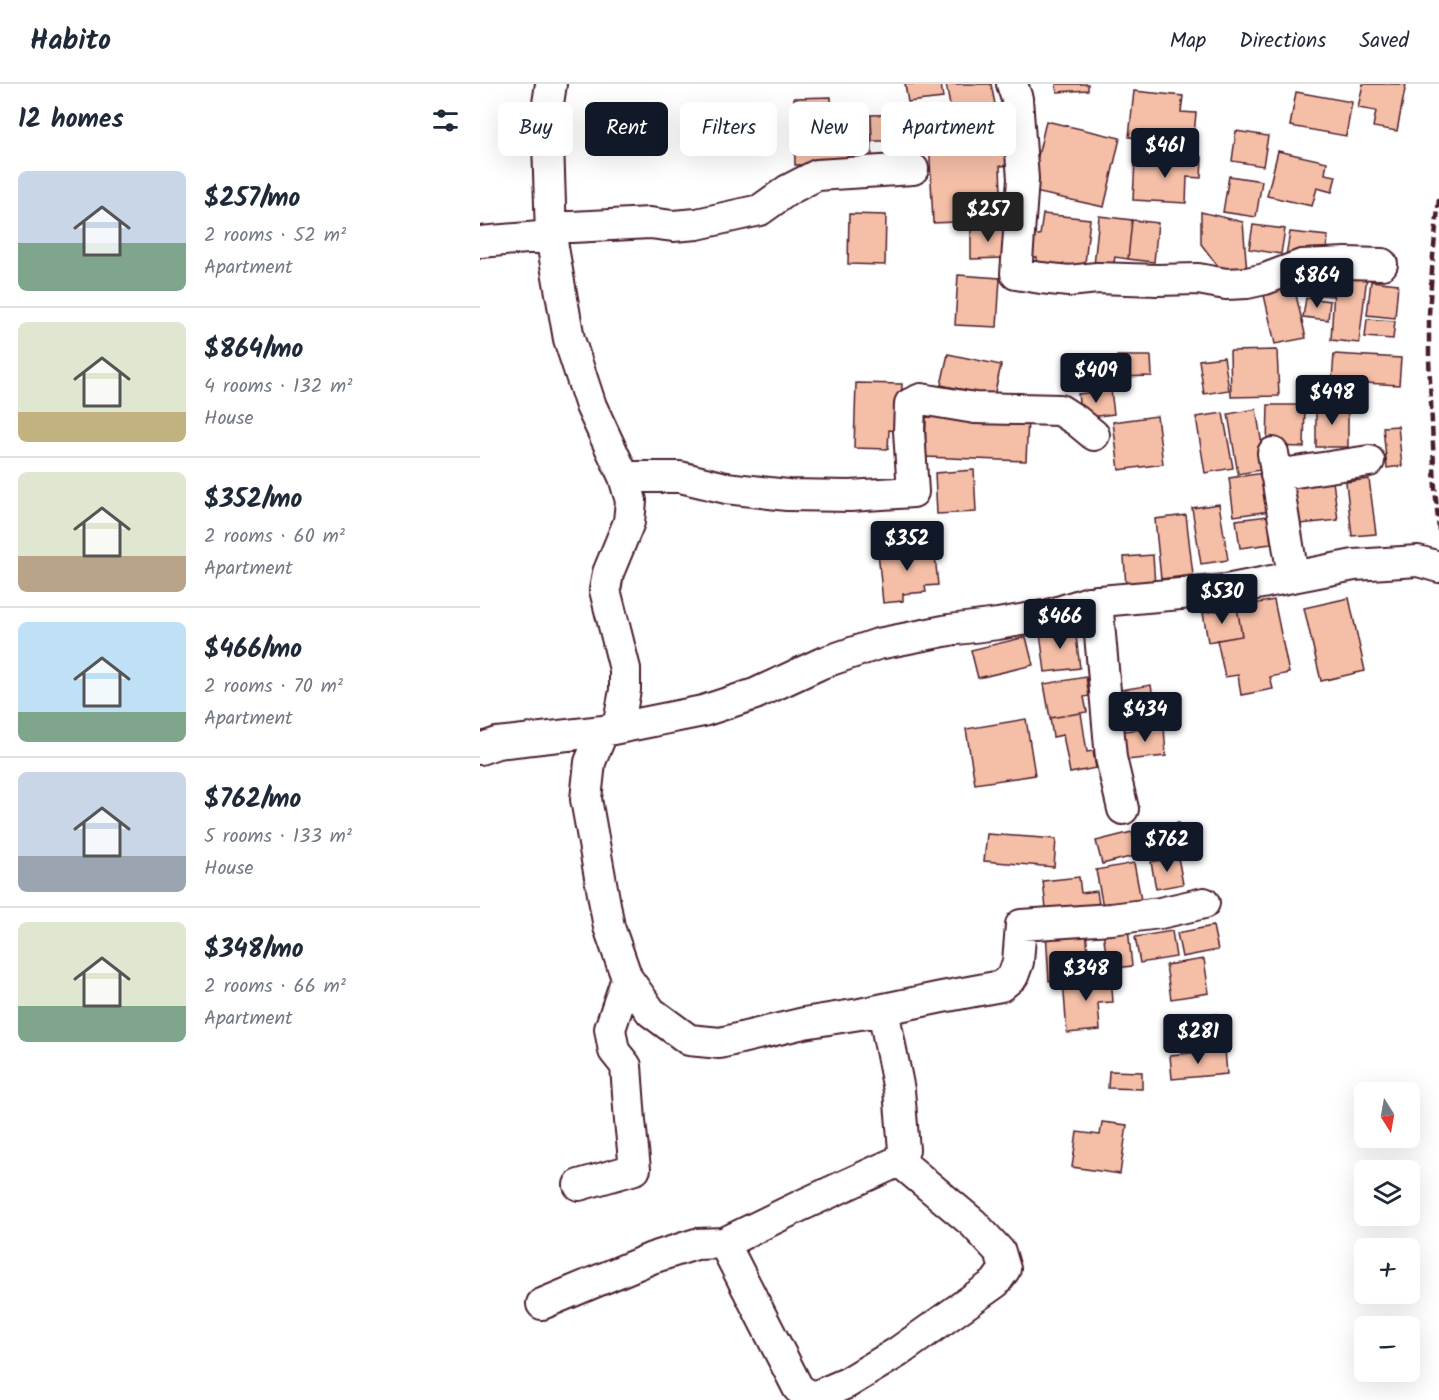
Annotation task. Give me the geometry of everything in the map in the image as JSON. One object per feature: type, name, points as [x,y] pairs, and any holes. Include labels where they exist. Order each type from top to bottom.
[{"type":"street","points":[[551,84],[547,110],[551,232],[569,339],[591,406],[624,477],[631,501],[629,522],[608,573],[605,590],[625,669],[625,690],[610,729],[590,762],[586,799],[609,927],[627,978],[651,1012],[689,1040],[720,1043],[804,1023],[883,1010],[1001,986],[1013,976],[1018,962],[1021,925],[1111,919],[1204,903]]},
{"type":"street","points":[[1012,84],[1017,99],[1021,132],[1023,179],[1016,274],[1069,281],[1097,278],[1198,279],[1226,284],[1265,279],[1302,265],[1382,264]]},
{"type":"street","points":[[480,242],[572,227],[650,223],[673,226],[697,224],[760,210],[788,190],[817,175],[913,169]]},
{"type":"street","points":[[624,477],[680,477],[726,488],[787,495],[849,496],[913,492],[909,430],[910,404],[921,399],[975,408],[1060,410],[1094,435]]},
{"type":"street","points":[[1293,576],[1275,464],[1369,461]]},
{"type":"street","points":[[480,749],[497,743],[610,729],[703,711],[755,694],[822,663],[878,644],[949,630],[1049,615],[1089,602],[1226,590],[1354,565],[1418,561],[1439,567]]},
{"type":"street","points":[[1097,601],[1111,758],[1123,809]]},
{"type":"street","points":[[579,1185],[634,1169],[626,1066],[614,1051],[610,1029],[627,978]]},
{"type":"street","points":[[542,1304],[652,1258],[696,1244],[724,1243],[899,1161],[904,1150],[899,1090],[883,1010]]},
{"type":"street","points":[[724,1243],[798,1388],[809,1396],[819,1395],[847,1383],[898,1352],[947,1318],[995,1283],[1005,1269],[1000,1252],[973,1223],[899,1161]]},
{"type":"building","points":[[905,84],[941,84],[943,98],[908,102]]},
{"type":"building","points":[[946,84],[991,84],[995,102],[949,102]]},
{"type":"building","points":[[1056,84],[1088,84],[1088,90],[1057,92]]},
{"type":"building","points":[[1363,84],[1406,84],[1397,131],[1373,127],[1376,111],[1358,108]]},
{"type":"building","points":[[1134,91],[1183,96],[1181,112],[1196,113],[1194,135],[1179,134],[1179,141],[1129,137]]},
{"type":"building","points":[[1296,92],[1352,102],[1346,136],[1290,126]]},
{"type":"building","points":[[831,97],[831,102],[794,102],[794,98]]},
{"type":"building","points":[[869,115],[871,115],[872,164],[795,165],[795,156],[869,156]]},
{"type":"building","points":[[871,115],[881,115],[881,141],[872,141]]},
{"type":"building","points":[[1046,121],[1120,138],[1104,207],[1030,191]]},
{"type":"building","points":[[1236,131],[1268,136],[1263,166],[1232,161]]},
{"type":"building","points":[[1278,151],[1327,162],[1325,174],[1336,176],[1332,192],[1317,188],[1312,206],[1267,196]]},
{"type":"building","points":[[930,156],[1011,156],[1011,165],[1000,166],[1002,220],[933,223]]},
{"type":"building","points":[[1179,156],[1202,157],[1201,178],[1187,177],[1186,203],[1133,200],[1135,160],[1178,163]]},
{"type":"building","points":[[1229,176],[1262,181],[1256,217],[1223,212]]},
{"type":"building","points":[[1201,212],[1243,222],[1247,273],[1224,274],[1201,244]]},
{"type":"building","points":[[849,214],[886,215],[885,265],[848,264]]},
{"type":"building","points":[[1043,214],[1090,219],[1084,272],[1035,267],[1037,257],[1025,256],[1027,234],[1040,235]]},
{"type":"building","points":[[1099,216],[1132,220],[1128,259],[1115,257],[1113,267],[1094,266]]},
{"type":"building","points":[[1132,220],[1158,223],[1154,262],[1128,259]]},
{"type":"building","points":[[1253,225],[1285,229],[1281,254],[1249,249]]},
{"type":"building","points":[[1005,227],[1005,258],[971,259],[971,228]]},
{"type":"building","points":[[1290,232],[1328,236],[1326,259],[1286,256]]},
{"type":"building","points":[[1335,272],[1367,276],[1359,343],[1331,340]]},
{"type":"building","points":[[1304,273],[1334,276],[1332,296],[1302,293]]},
{"type":"building","points":[[958,275],[1000,278],[997,327],[955,325]]},
{"type":"building","points":[[1292,278],[1306,338],[1275,344],[1262,286]]},
{"type":"building","points":[[1371,281],[1398,284],[1395,318],[1367,315]]},
{"type":"building","points":[[1306,298],[1330,301],[1328,320],[1303,317]]},
{"type":"building","points":[[1367,319],[1395,321],[1393,339],[1365,337]]},
{"type":"building","points":[[1277,350],[1279,396],[1231,397],[1230,351]]},
{"type":"building","points":[[948,354],[1001,365],[994,396],[963,402],[965,390],[941,385]]},
{"type":"building","points":[[1334,354],[1401,358],[1399,385],[1332,381]]},
{"type":"building","points":[[1117,356],[1151,356],[1152,376],[1118,377]]},
{"type":"building","points":[[1224,357],[1229,390],[1204,394],[1199,360]]},
{"type":"building","points":[[856,383],[902,384],[900,431],[889,430],[888,449],[854,448]]},
{"type":"building","points":[[1111,390],[1114,414],[1081,418],[1078,394]]},
{"type":"building","points":[[1316,404],[1348,404],[1348,447],[1316,447]]},
{"type":"building","points":[[1268,405],[1305,405],[1304,447],[1267,446]]},
{"type":"building","points":[[1256,409],[1266,469],[1238,474],[1228,414]]},
{"type":"building","points":[[1223,413],[1233,468],[1205,473],[1196,417]]},
{"type":"building","points":[[926,416],[1028,419],[1026,461],[925,457]]},
{"type":"building","points":[[1157,416],[1163,464],[1119,470],[1113,422]]},
{"type":"building","points":[[1398,426],[1402,466],[1387,468],[1383,427]]},
{"type":"building","points":[[974,470],[976,512],[937,514],[935,473]]},
{"type":"building","points":[[1264,473],[1270,511],[1234,516],[1229,478]]},
{"type":"building","points":[[1369,479],[1376,534],[1352,536],[1346,482]]},
{"type":"building","points":[[1333,481],[1338,520],[1291,525],[1287,486]]},
{"type":"building","points":[[1219,504],[1228,560],[1201,564],[1192,508]]},
{"type":"building","points":[[1186,515],[1193,575],[1161,579],[1155,519]]},
{"type":"building","points":[[1268,516],[1271,544],[1240,548],[1236,520]]},
{"type":"building","points":[[934,546],[938,585],[925,586],[926,592],[903,594],[903,601],[883,603],[878,552]]},
{"type":"building","points":[[1153,555],[1155,586],[1126,587],[1124,557]]},
{"type":"building","points":[[1349,598],[1365,671],[1321,681],[1304,608]]},
{"type":"building","points":[[1274,600],[1289,673],[1270,677],[1273,689],[1241,695],[1238,675],[1225,677],[1217,640],[1242,636],[1237,607]]},
{"type":"building","points":[[1237,607],[1242,636],[1208,642],[1203,613]]},
{"type":"building","points":[[1075,628],[1080,668],[1045,672],[1040,633]]},
{"type":"building","points":[[1026,637],[1033,665],[978,678],[971,650]]},
{"type":"building","points":[[1086,677],[1089,696],[1084,697],[1087,712],[1050,718],[1044,684]]},
{"type":"building","points":[[1151,685],[1155,712],[1125,717],[1120,690]]},
{"type":"building","points":[[1081,713],[1087,752],[1093,751],[1096,768],[1070,773],[1063,735],[1053,737],[1050,718]]},
{"type":"building","points":[[1026,719],[1035,775],[975,784],[966,729]]},
{"type":"building","points":[[1164,727],[1166,756],[1126,760],[1123,731]]},
{"type":"building","points":[[1179,823],[1185,851],[1143,859],[1138,831]]},
{"type":"building","points":[[1132,832],[1138,855],[1102,864],[1096,841]]},
{"type":"building","points":[[987,834],[1056,839],[1054,867],[984,861]]},
{"type":"building","points":[[1178,857],[1183,884],[1156,889],[1151,862]]},
{"type":"building","points":[[1134,863],[1141,900],[1103,907],[1096,870]]},
{"type":"building","points":[[1079,877],[1081,893],[1097,891],[1100,912],[1047,918],[1043,881]]},
{"type":"building","points":[[1213,926],[1218,950],[1182,957],[1177,933]]},
{"type":"building","points":[[1128,928],[1132,966],[1108,969],[1103,931]]},
{"type":"building","points":[[1086,929],[1090,978],[1049,981],[1046,932]]},
{"type":"building","points":[[1172,931],[1176,957],[1140,963],[1135,937]]},
{"type":"building","points":[[1204,959],[1209,993],[1171,999],[1166,965]]},
{"type":"building","points":[[1111,975],[1113,1002],[1098,1003],[1100,1030],[1067,1033],[1063,980]]},
{"type":"building","points":[[1217,1014],[1221,1046],[1170,1051],[1167,1019]]},
{"type":"building","points":[[1225,1050],[1227,1074],[1172,1079],[1170,1055]]},
{"type":"building","points":[[1109,1071],[1142,1072],[1142,1089],[1108,1088]]},
{"type":"building","points":[[1102,1122],[1127,1125],[1120,1174],[1072,1167],[1077,1132],[1100,1135]]},
{"type":"railway","points":[[1439,199],[1429,314],[1429,359],[1439,531]]}]
